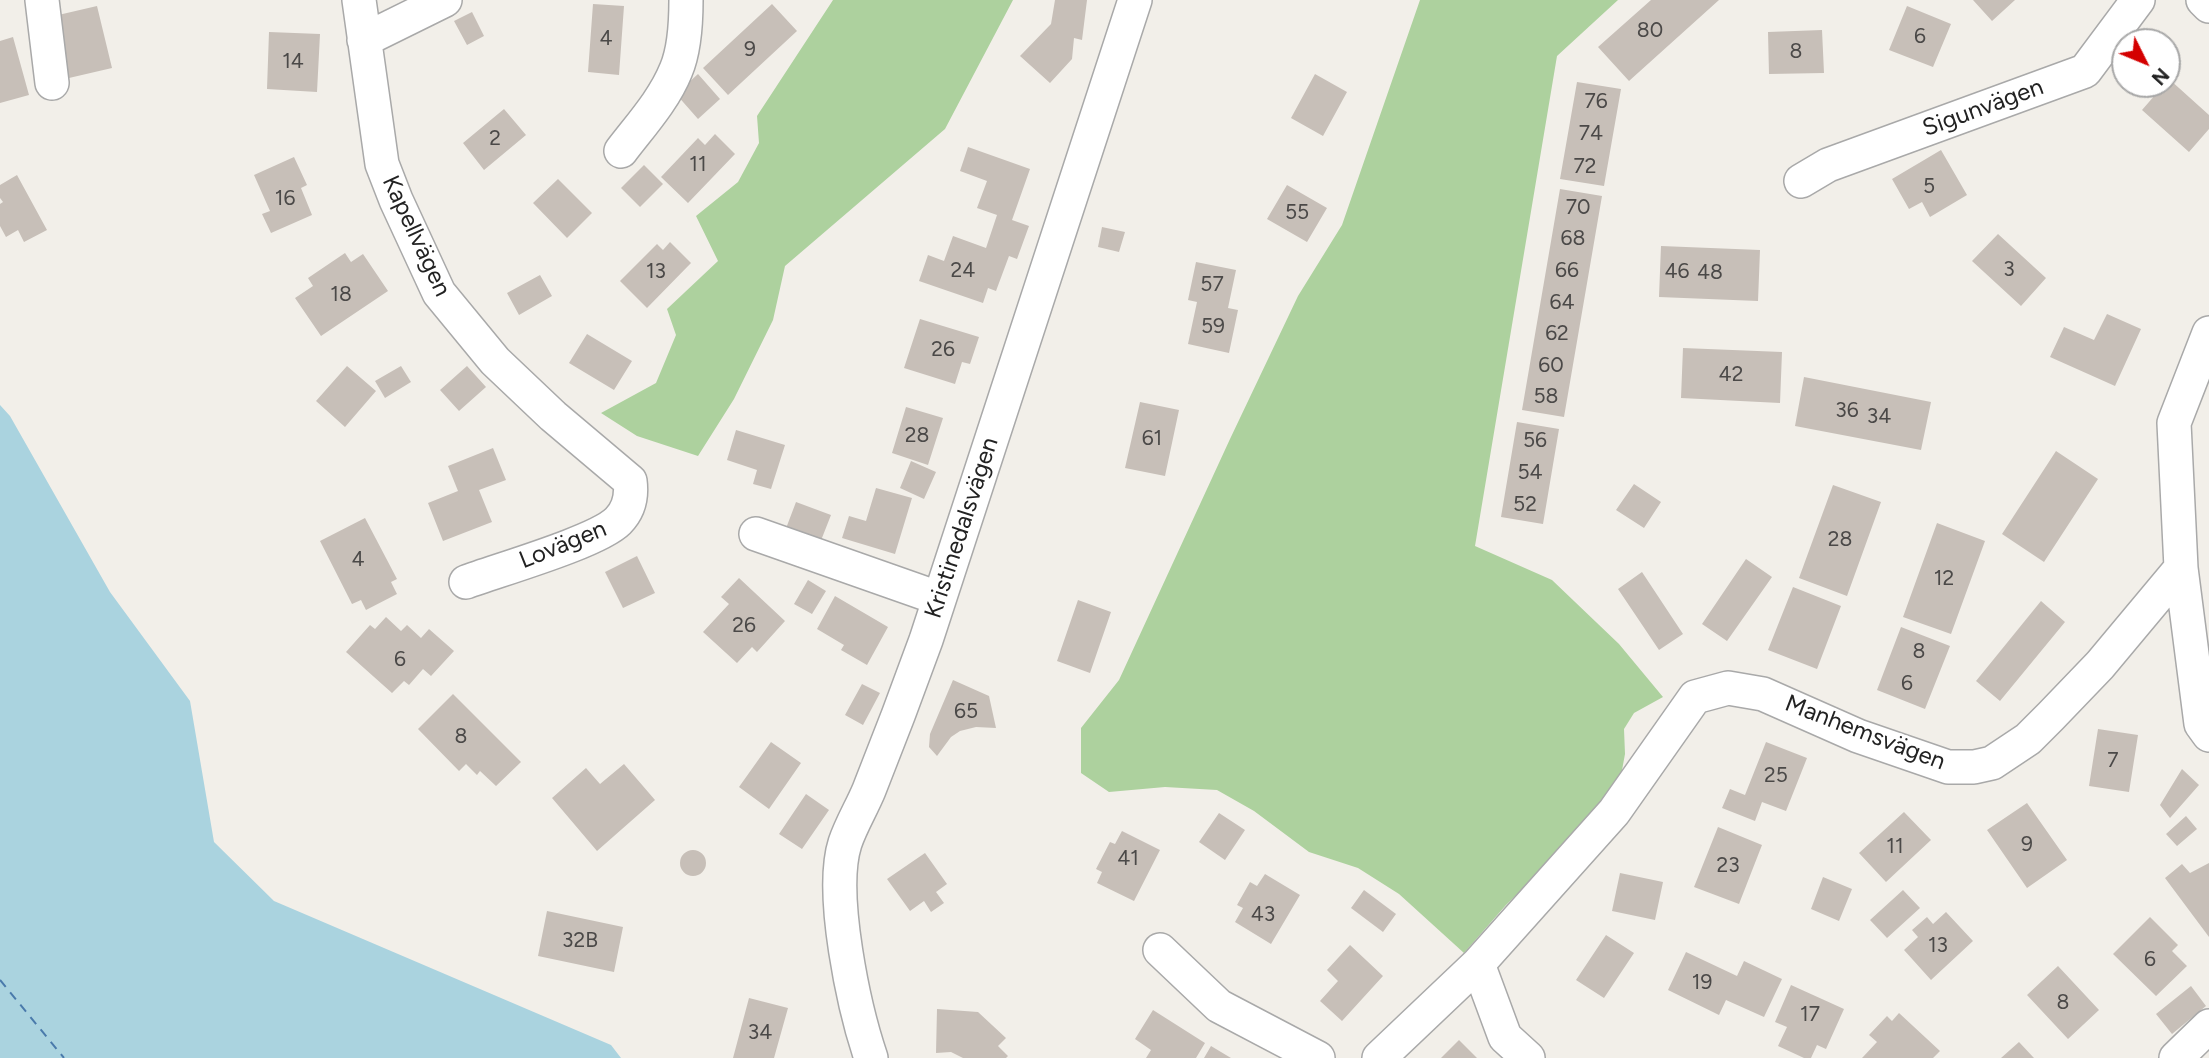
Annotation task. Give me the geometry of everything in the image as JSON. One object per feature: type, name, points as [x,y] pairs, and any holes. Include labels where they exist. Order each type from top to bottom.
[{"type":"street","points":[[42,0],[52,83]]},
{"type":"street","name":"Kapellvägen","points":[[359,0],[382,164],[439,293],[495,361],[553,416],[630,481]]},
{"type":"street","points":[[364,40],[445,0]]},
{"type":"street","points":[[621,151],[660,99],[677,69],[687,0]]},
{"type":"street","name":"Kristinedalsvägen","points":[[871,1058],[850,979],[839,887],[845,844],[901,711],[1135,0]]},
{"type":"street","name":"Sigunvägen","points":[[1801,181],[1828,165],[2085,71],[2138,0]]},
{"type":"street","points":[[2203,0],[2209,6]]},
{"type":"street","points":[[2209,333],[2174,423],[2181,568],[2201,724],[2209,735]]},
{"type":"street","name":"Lovägen","points":[[466,582],[584,540],[617,523],[627,509],[632,492],[630,481]]},
{"type":"street","points":[[756,534],[938,598]]},
{"type":"street","name":"Manhemsvägen","points":[[1379,1058],[1478,964],[1614,812],[1695,698],[1728,688],[1763,694],[1858,736],[1938,764],[1948,767],[1974,767],[1992,763],[2028,739],[2051,716],[2100,665],[2181,568]]},
{"type":"street","points":[[1160,950],[1219,1006],[1318,1058]]},
{"type":"street","points":[[1478,964],[1505,1037],[1528,1058]]},
{"type":"street","points":[[2176,1058],[2209,1026]]},
{"type":"green space","points":[[833,0],[1013,0],[945,129],[785,266],[773,320],[734,399],[698,456],[637,436],[601,413],[656,383],[676,335],[667,309],[718,261],[696,216],[738,182],[759,143],[757,116]]},
{"type":"green space","points":[[1420,0],[1618,0],[1557,56],[1475,546],[1552,580],[1619,644],[1663,697],[1634,713],[1624,729],[1625,754],[1620,781],[1584,829],[1506,905],[1464,953],[1399,894],[1358,868],[1309,852],[1254,811],[1217,790],[1165,787],[1109,792],[1081,773],[1081,728],[1119,680],[1298,296],[1342,225]]},
{"type":"water","points":[[0,405],[10,416],[110,592],[190,701],[214,842],[274,901],[611,1045],[621,1058],[0,1058]]},
{"type":"building","points":[[1055,0],[1087,0],[1082,40],[1074,38],[1072,59],[1050,83],[1020,56],[1051,24]]},
{"type":"building","points":[[1651,0],[1719,0],[1629,81],[1598,47]]},
{"type":"building","points":[[1973,0],[2015,0],[1992,21]]},
{"type":"building","points":[[593,4],[624,6],[619,75],[588,72]]},
{"type":"building","points":[[772,4],[797,31],[728,95],[703,68]]},
{"type":"building","points":[[97,6],[112,68],[69,78],[54,16]]},
{"type":"building","points":[[1907,6],[1951,24],[1933,67],[1889,50]]},
{"type":"building","points":[[472,12],[484,36],[467,45],[454,21]]},
{"type":"building","points":[[1822,30],[1824,73],[1769,74],[1768,32]]},
{"type":"building","points":[[269,32],[320,34],[317,92],[267,89]]},
{"type":"building","points":[[13,37],[29,95],[0,103],[0,41]]},
{"type":"building","points":[[698,74],[720,99],[698,119],[676,94]]},
{"type":"building","points":[[1315,74],[1347,92],[1323,136],[1291,118]]},
{"type":"building","points":[[1577,82],[1621,89],[1604,186],[1560,179]]},
{"type":"building","points":[[2181,90],[2209,115],[2209,129],[2189,152],[2142,110],[2152,98],[2181,98]]},
{"type":"building","points":[[504,109],[526,135],[484,170],[463,143]]},
{"type":"building","points":[[715,134],[735,154],[688,203],[661,177],[698,138],[705,145]]},
{"type":"building","points":[[968,147],[1030,169],[1012,220],[1029,226],[1017,259],[1009,256],[996,291],[988,288],[983,303],[919,281],[928,255],[944,261],[953,236],[986,248],[997,215],[977,208],[987,181],[960,171]]},
{"type":"building","points":[[1941,150],[1967,195],[1930,217],[1922,202],[1909,209],[1892,179]]},
{"type":"building","points":[[294,157],[307,185],[301,188],[312,215],[271,233],[262,214],[270,211],[254,175]]},
{"type":"building","points":[[644,165],[663,184],[640,207],[621,188]]},
{"type":"building","points":[[17,175],[47,230],[24,242],[18,230],[6,237],[0,226],[0,204],[3,202],[0,198],[0,185]]},
{"type":"building","points":[[558,179],[592,213],[567,238],[533,203]]},
{"type":"building","points":[[1287,185],[1327,208],[1307,242],[1267,219]]},
{"type":"building","points":[[1560,189],[1602,196],[1564,417],[1522,410]]},
{"type":"building","points":[[1102,227],[1125,232],[1119,252],[1098,247]]},
{"type":"building","points":[[1998,234],[2046,278],[2021,306],[1972,261]]},
{"type":"building","points":[[670,242],[691,263],[647,308],[620,281],[657,244],[663,250]]},
{"type":"building","points":[[1661,246],[1760,250],[1758,301],[1659,297]]},
{"type":"building","points":[[345,253],[351,262],[363,254],[388,291],[321,336],[295,298],[313,286],[308,278]]},
{"type":"building","points":[[1196,262],[1236,270],[1228,308],[1238,310],[1229,353],[1188,344],[1197,302],[1188,300]]},
{"type":"building","points":[[540,275],[552,296],[519,315],[507,293]]},
{"type":"building","points":[[2107,314],[2141,329],[2115,386],[2050,357],[2064,327],[2094,340]]},
{"type":"building","points":[[920,319],[979,337],[970,364],[962,362],[955,384],[904,368]]},
{"type":"building","points":[[587,334],[632,361],[614,390],[569,363]]},
{"type":"building","points":[[1683,348],[1782,352],[1780,403],[1681,398]]},
{"type":"building","points":[[347,366],[376,391],[345,427],[316,401]]},
{"type":"building","points":[[401,366],[411,382],[385,398],[375,381]]},
{"type":"building","points":[[467,366],[486,387],[459,411],[440,390]]},
{"type":"building","points":[[1804,377],[1931,402],[1921,450],[1795,426]]},
{"type":"building","points":[[1140,402],[1179,410],[1165,476],[1125,468]]},
{"type":"building","points":[[906,407],[943,418],[928,465],[892,453]]},
{"type":"building","points":[[1517,422],[1559,429],[1543,524],[1501,517]]},
{"type":"building","points":[[736,430],[785,445],[771,489],[753,484],[757,470],[727,460]]},
{"type":"building","points":[[493,448],[506,480],[479,490],[492,522],[443,541],[428,503],[458,491],[448,466]]},
{"type":"building","points":[[2056,451],[2098,479],[2044,562],[2002,534]]},
{"type":"building","points":[[911,461],[936,472],[924,499],[900,488]]},
{"type":"building","points":[[1634,484],[1661,502],[1644,528],[1616,510]]},
{"type":"building","points":[[1833,485],[1881,502],[1847,596],[1799,578]]},
{"type":"building","points":[[876,488],[912,498],[895,554],[842,538],[849,516],[866,521]]},
{"type":"building","points":[[796,502],[831,515],[820,543],[785,531]]},
{"type":"building","points":[[365,518],[397,579],[391,582],[397,594],[366,610],[361,600],[352,604],[320,541]]},
{"type":"building","points":[[1937,523],[1985,541],[1951,634],[1903,617]]},
{"type":"building","points":[[637,556],[655,593],[623,608],[605,572]]},
{"type":"building","points":[[1746,559],[1772,577],[1727,641],[1702,624]]},
{"type":"building","points":[[1642,572],[1683,634],[1659,650],[1618,589]]},
{"type":"building","points":[[739,578],[785,621],[757,652],[752,647],[737,663],[703,632],[729,604],[721,597]]},
{"type":"building","points":[[808,580],[826,591],[812,614],[794,604]]},
{"type":"building","points":[[1793,587],[1841,606],[1817,669],[1768,650]]},
{"type":"building","points":[[835,596],[888,627],[867,665],[841,650],[844,645],[817,629]]},
{"type":"building","points":[[1078,600],[1111,612],[1090,673],[1057,661]]},
{"type":"building","points":[[2041,601],[2065,622],[2000,701],[1976,681]]},
{"type":"building","points":[[386,617],[401,631],[407,625],[421,638],[429,629],[454,651],[431,676],[423,669],[409,685],[404,681],[392,693],[346,652],[370,625],[375,629]]},
{"type":"building","points":[[1901,627],[1950,646],[1925,709],[1877,690]]},
{"type":"building","points":[[953,680],[989,696],[996,728],[976,727],[960,731],[951,737],[937,756],[929,747],[930,734]]},
{"type":"building","points":[[862,684],[880,693],[863,725],[845,715]]},
{"type":"building","points":[[453,694],[521,762],[496,786],[480,771],[477,775],[466,764],[459,771],[418,729]]},
{"type":"building","points":[[2098,729],[2138,735],[2129,792],[2089,786]]},
{"type":"building","points":[[771,742],[801,763],[769,809],[739,787]]},
{"type":"building","points":[[1766,742],[1807,758],[1786,811],[1762,802],[1755,821],[1722,808],[1730,789],[1745,795]]},
{"type":"building","points":[[624,764],[655,800],[597,851],[552,798],[586,768],[600,784]]},
{"type":"building","points":[[2182,769],[2199,785],[2170,818],[2160,805]]},
{"type":"building","points":[[806,794],[829,810],[802,849],[779,834]]},
{"type":"building","points":[[2027,803],[2067,860],[2027,888],[1987,830]]},
{"type":"building","points":[[1904,812],[1931,840],[1886,882],[1859,853]]},
{"type":"building","points":[[1219,813],[1245,830],[1225,860],[1199,842]]},
{"type":"building","points":[[2186,816],[2197,829],[2177,846],[2166,834]]},
{"type":"building","points":[[1718,827],[1762,845],[1739,904],[1694,887]]},
{"type":"building","points":[[1122,831],[1160,850],[1134,901],[1097,883],[1102,872],[1096,869],[1110,842],[1115,844]]},
{"type":"building","points":[[693,850],[703,853],[706,863],[703,873],[693,876],[683,873],[680,863],[683,853]]},
{"type":"building","points":[[925,853],[947,884],[936,892],[944,903],[931,912],[924,901],[910,911],[887,879]]},
{"type":"building","points":[[2209,863],[2209,937],[2165,878],[2182,864],[2190,873]]},
{"type":"building","points":[[1620,873],[1663,882],[1655,920],[1612,911]]},
{"type":"building","points":[[1265,874],[1300,895],[1271,944],[1235,922],[1243,908],[1237,905],[1250,882],[1257,886]]},
{"type":"building","points":[[1823,877],[1852,889],[1839,921],[1811,909]]},
{"type":"building","points":[[1364,890],[1396,914],[1383,932],[1351,908]]},
{"type":"building","points":[[1903,890],[1920,908],[1887,938],[1870,920]]},
{"type":"building","points":[[547,911],[623,927],[614,972],[538,956]]},
{"type":"building","points":[[1946,912],[1973,941],[1931,980],[1904,950],[1918,937],[1912,930],[1927,917],[1933,924]]},
{"type":"building","points":[[2150,917],[2178,945],[2172,951],[2187,966],[2156,996],[2113,954]]},
{"type":"building","points":[[1606,935],[1634,953],[1604,998],[1576,980]]},
{"type":"building","points":[[1350,945],[1383,976],[1342,1021],[1320,1001],[1338,981],[1327,970]]},
{"type":"building","points":[[1686,952],[1737,976],[1744,961],[1782,979],[1764,1017],[1726,1000],[1719,1015],[1668,990]]},
{"type":"building","points":[[2058,966],[2099,1010],[2068,1039],[2027,995]]},
{"type":"building","points":[[1791,985],[1844,1009],[1826,1049],[1817,1045],[1811,1058],[1804,1058],[1778,1046],[1787,1027],[1775,1022]]},
{"type":"building","points":[[2191,986],[2206,1006],[2172,1034],[2156,1014]]},
{"type":"building","points":[[749,998],[788,1008],[774,1058],[733,1058]]},
{"type":"building","points":[[937,1009],[978,1012],[1006,1038],[998,1046],[1008,1056],[963,1058],[951,1052],[936,1053]]},
{"type":"building","points":[[1153,1010],[1205,1043],[1196,1058],[1146,1058],[1151,1050],[1135,1039]]},
{"type":"building","points":[[1899,1013],[1940,1051],[1933,1058],[1862,1058],[1877,1042],[1869,1035],[1887,1016],[1892,1021]]},
{"type":"building","points":[[1459,1040],[1477,1058],[1441,1058]]},
{"type":"building","points":[[2019,1042],[2034,1058],[2001,1058]]},
{"type":"building","points":[[1211,1046],[1231,1058],[1204,1058]]},
{"type":"ferry route","points":[[0,980],[64,1058]]}]
